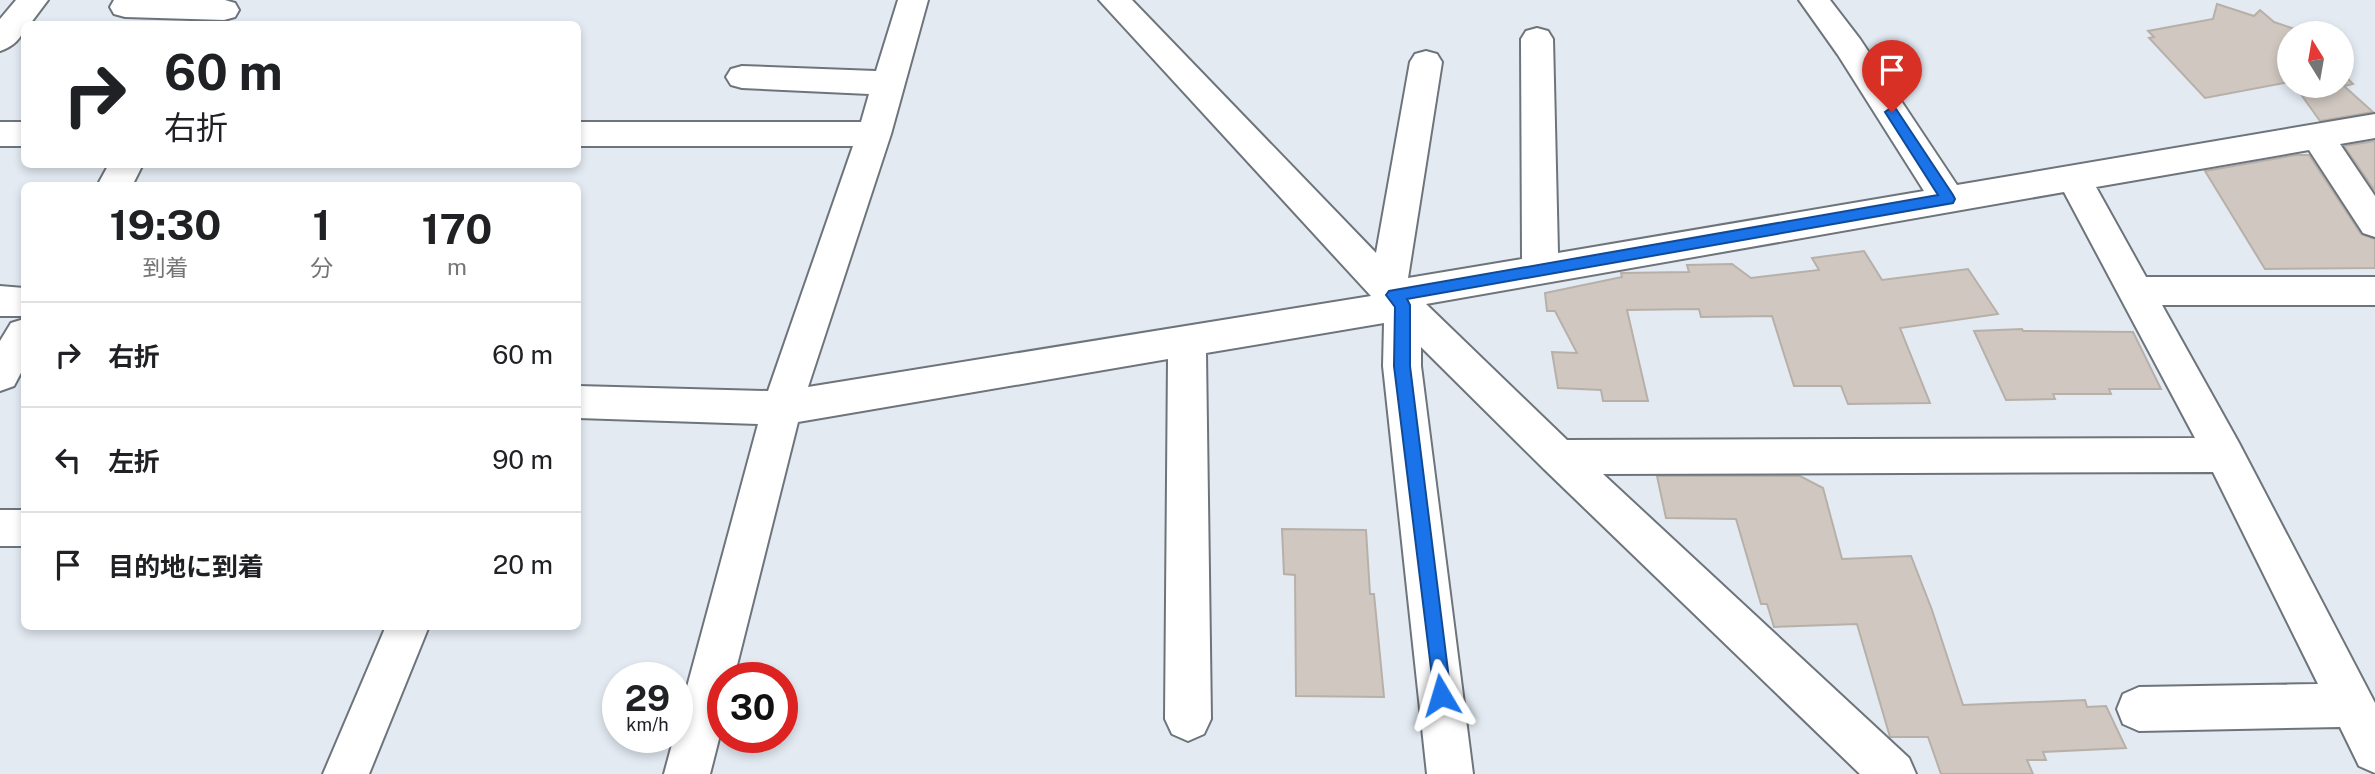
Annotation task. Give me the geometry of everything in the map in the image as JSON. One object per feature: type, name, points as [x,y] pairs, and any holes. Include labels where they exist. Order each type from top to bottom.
[{"type":"street","points":[[0,40],[33,0]]},
{"type":"street","points":[[687,774],[782,408],[874,134],[913,0]]},
{"type":"street","points":[[1114,0],[1395,297],[1558,457],[1893,774]]},
{"type":"street","points":[[1814,0],[1849,47],[1948,199]]},
{"type":"street","points":[[125,7],[223,11]]},
{"type":"street","points":[[1537,39],[1540,270]]},
{"type":"street","points":[[1426,62],[1395,297],[1450,774]]},
{"type":"street","points":[[742,77],[889,83]]},
{"type":"street","points":[[581,402],[782,408],[1187,341],[1395,297],[1540,270],[2375,126]]},
{"type":"street","points":[[0,134],[21,134]]},
{"type":"street","points":[[581,134],[874,134]]},
{"type":"street","points":[[2318,137],[2375,224]]},
{"type":"street","points":[[2074,179],[2225,455],[2365,722]]},
{"type":"street","points":[[2136,291],[2375,291]]},
{"type":"street","points":[[0,301],[21,302]]},
{"type":"street","points":[[0,374],[21,339]]},
{"type":"street","points":[[1187,341],[1188,719]]},
{"type":"street","points":[[1558,457],[2225,455]]},
{"type":"street","points":[[0,528],[21,528]]},
{"type":"street","points":[[346,774],[406,630]]},
{"type":"street","points":[[2138,709],[2365,722]]},
{"type":"building","points":[[2217,4],[2254,16],[2260,10],[2277,23],[2277,84],[2205,98],[2149,38],[2154,37],[2148,31],[2213,19]]},
{"type":"building","points":[[2354,95],[2373,112],[2320,121],[2304,98],[2354,98]]},
{"type":"building","points":[[2375,141],[2375,191],[2344,146]]},
{"type":"building","points":[[2309,155],[2361,234],[2375,239],[2375,268],[2265,269],[2205,171]]},
{"type":"building","points":[[1864,251],[1882,280],[1968,269],[1998,314],[1900,328],[1930,403],[1848,404],[1841,386],[1794,386],[1772,316],[1701,317],[1699,309],[1627,310],[1648,401],[1603,401],[1601,390],[1558,388],[1552,352],[1577,353],[1555,311],[1547,311],[1545,293],[1622,277],[1621,273],[1689,272],[1687,265],[1732,264],[1751,278],[1819,270],[1812,258]]},
{"type":"building","points":[[2022,329],[2133,332],[2161,389],[2109,389],[2111,394],[2053,394],[2055,399],[2006,400],[1974,331]]},
{"type":"building","points":[[1657,476],[1800,476],[1823,488],[1842,559],[1911,556],[1963,705],[2085,700],[2087,707],[2106,706],[2126,748],[2043,752],[2046,760],[2027,760],[2033,774],[1941,774],[1928,737],[1890,737],[1857,624],[1774,627],[1767,604],[1761,604],[1736,519],[1666,518]]},
{"type":"building","points":[[1282,529],[1366,530],[1370,594],[1374,594],[1384,697],[1296,696],[1295,575],[1284,574]]},
{"type":"route","points":[[1441,695],[1402,366],[1403,305],[1394,295],[1948,199],[1892,112]]}]
